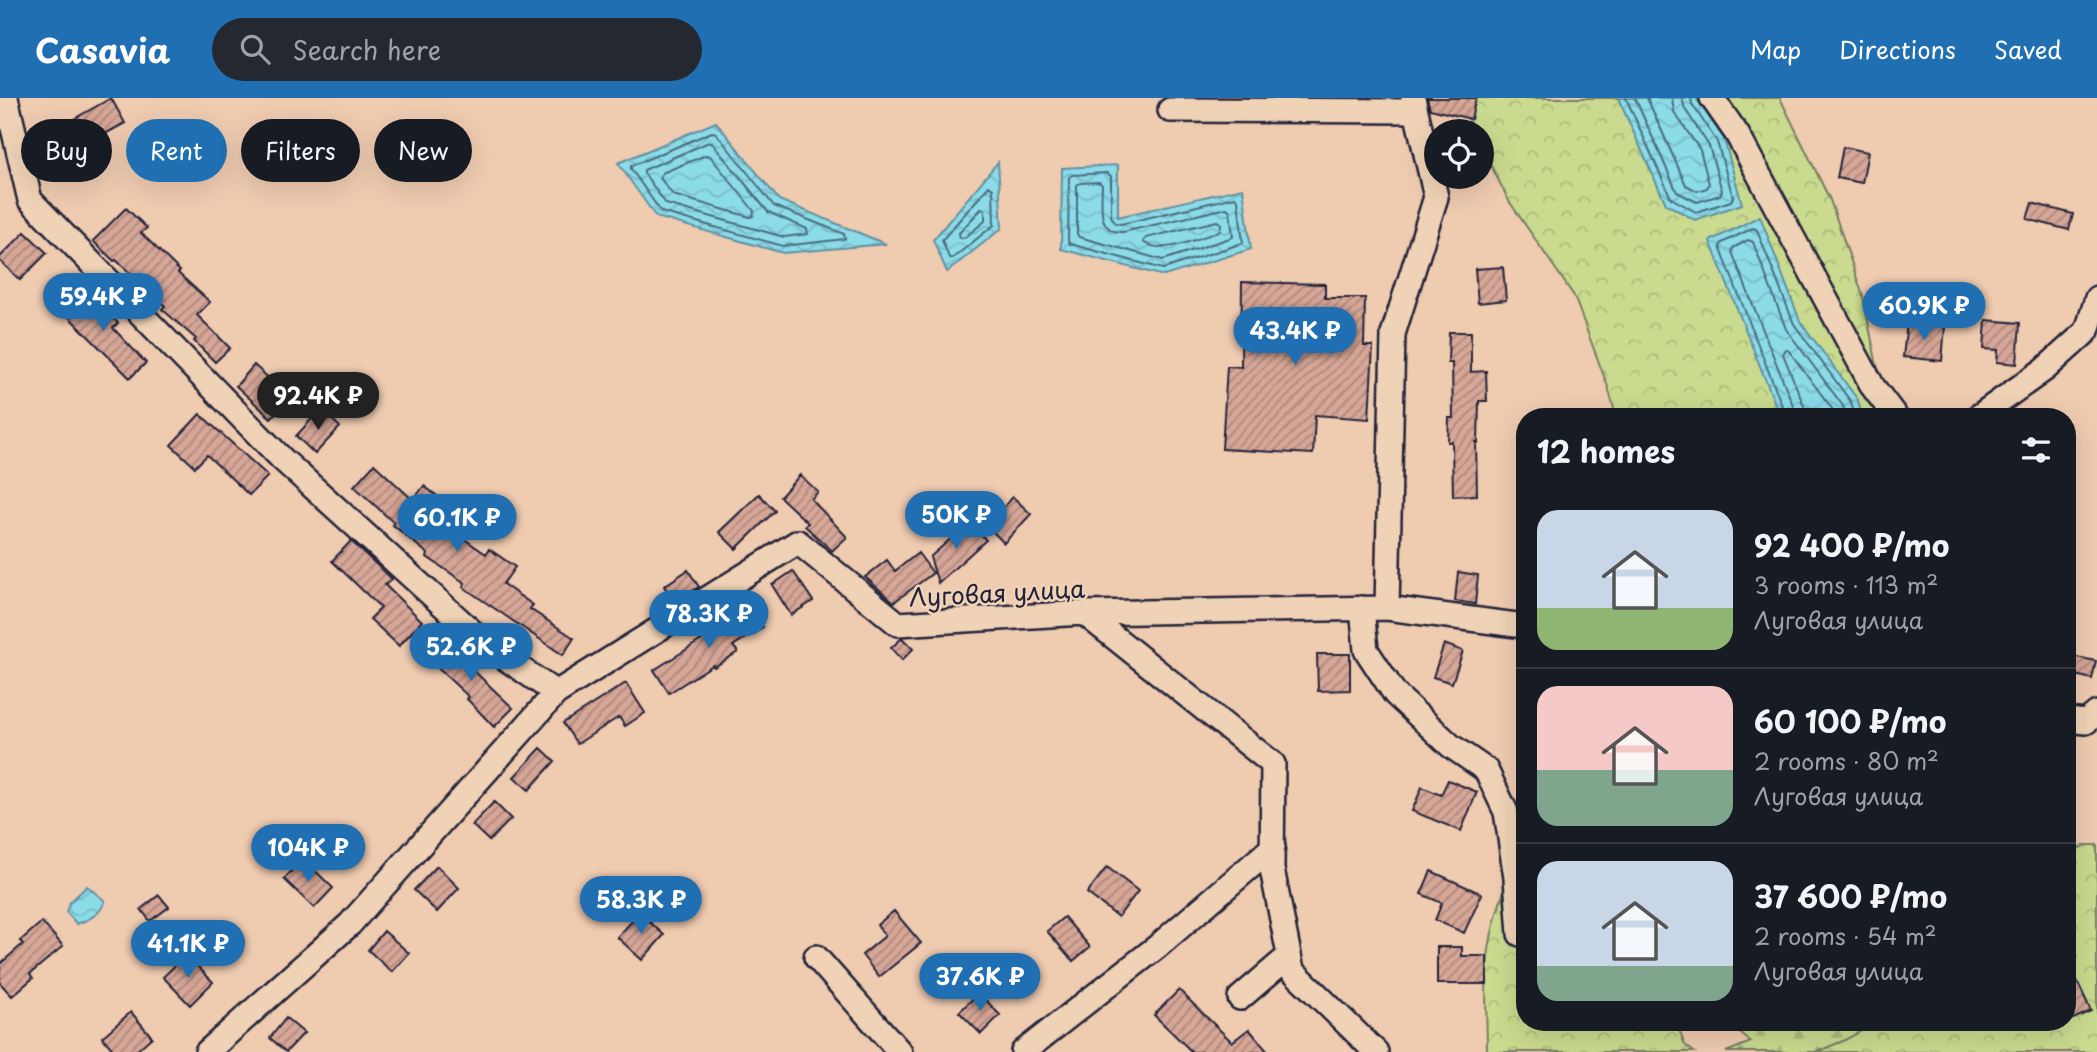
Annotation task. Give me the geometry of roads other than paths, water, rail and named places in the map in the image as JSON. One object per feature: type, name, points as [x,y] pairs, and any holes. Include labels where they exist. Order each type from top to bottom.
[{"type":"street","points":[[6,98],[30,200],[282,458],[489,647],[556,693]]},
{"type":"street","points":[[1712,98],[1737,134],[1873,387],[1889,408]]},
{"type":"street","points":[[1170,110],[1415,104],[1436,197],[1393,334],[1387,608]]},
{"type":"street","points":[[1990,408],[2045,369],[2087,331],[2097,298]]},
{"type":"street","name":"Луговая улица","points":[[207,1052],[350,924],[556,693],[798,542],[898,624],[1084,612],[1387,608],[1516,625]]},
{"type":"street","points":[[1362,608],[1366,650],[1395,694],[1451,746],[1486,770],[1506,812],[1516,878]]},
{"type":"street","points":[[1084,612],[1273,764],[1272,869],[1292,970],[1376,1052]]},
{"type":"street","points":[[1023,1052],[1158,946],[1273,848]]},
{"type":"street","points":[[1240,998],[1289,956]]},
{"type":"street","points":[[816,957],[900,1052]]},
{"type":"water","points":[[1618,98],[1696,98],[1724,139],[1742,204],[1695,220],[1666,204]]},
{"type":"water","points":[[716,122],[779,200],[886,244],[783,253],[656,217],[618,163]]},
{"type":"water","points":[[998,162],[1002,228],[947,272],[933,240]]},
{"type":"water","points":[[1118,165],[1118,217],[1243,188],[1251,249],[1164,276],[1061,249],[1062,168]]},
{"type":"water","points":[[1760,216],[1800,321],[1858,400],[1860,408],[1777,408],[1710,241]]},
{"type":"water","points":[[87,886],[105,901],[97,913],[77,924],[66,912],[70,902]]}]
